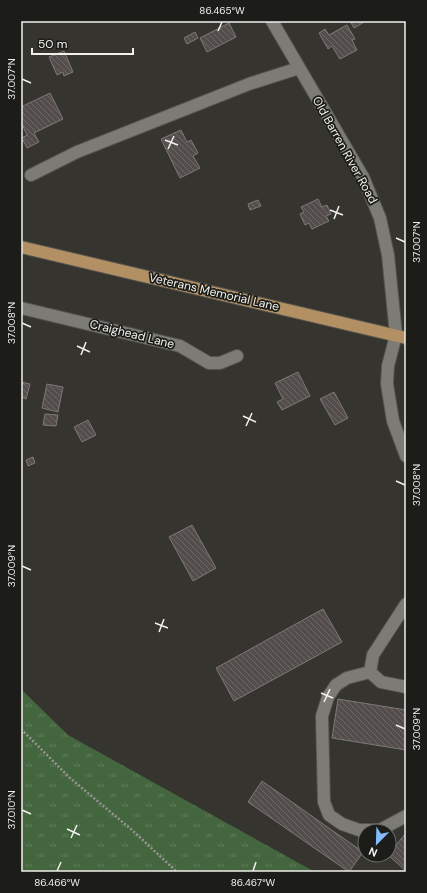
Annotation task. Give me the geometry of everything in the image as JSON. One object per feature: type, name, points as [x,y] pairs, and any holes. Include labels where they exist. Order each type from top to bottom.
[{"type":"main road","name":"Veterans Memorial Lane","points":[[21,247],[401,336]]},
{"type":"street","name":"Old Barren River Road","points":[[272,21],[363,177],[380,218],[388,255],[401,336]]},
{"type":"street","points":[[31,175],[77,152],[249,84],[299,68]]},
{"type":"street","name":"Craighead Lane","points":[[21,308],[180,346],[209,363],[220,363],[237,356]]},
{"type":"street","points":[[401,336],[389,361],[387,384],[393,421],[406,456]]},
{"type":"street","points":[[370,672],[373,655],[406,604]]},
{"type":"street","points":[[370,672],[381,682],[406,687]]},
{"type":"street","points":[[370,672],[347,678],[336,685],[328,697],[322,716],[324,802],[329,815],[342,824],[359,830],[380,830],[406,816]]},
{"type":"path","points":[[21,729],[70,778],[132,830],[177,872]]},
{"type":"green space","points":[[21,689],[68,735],[315,872],[21,872]]},
{"type":"building","points":[[350,21],[366,21],[354,28]]},
{"type":"building","points":[[229,23],[236,37],[207,52],[200,38]]},
{"type":"building","points":[[347,25],[355,39],[352,40],[357,50],[340,59],[332,46],[328,49],[319,33],[325,29],[329,35]]},
{"type":"building","points":[[195,32],[198,38],[187,44],[184,38]]},
{"type":"building","points":[[64,51],[73,72],[64,76],[63,72],[57,75],[49,57]]},
{"type":"building","points":[[50,93],[63,119],[34,133],[39,142],[27,148],[22,138],[27,135],[21,122],[21,107]]},
{"type":"building","points":[[181,130],[187,142],[191,140],[198,153],[193,156],[200,168],[180,178],[161,139]]},
{"type":"building","points":[[318,199],[322,207],[327,205],[331,214],[326,216],[329,221],[312,229],[309,223],[305,225],[300,214],[304,212],[301,207]]},
{"type":"building","points":[[258,200],[261,206],[250,210],[248,204]]},
{"type":"building","points":[[298,372],[310,396],[282,410],[277,402],[283,399],[275,383]]},
{"type":"building","points":[[21,382],[30,384],[26,399],[21,397]]},
{"type":"building","points":[[47,384],[63,387],[58,412],[42,408]]},
{"type":"building","points":[[334,392],[348,418],[335,425],[320,399]]},
{"type":"building","points":[[45,414],[58,415],[56,426],[43,425]]},
{"type":"building","points":[[88,420],[96,435],[82,442],[74,427]]},
{"type":"building","points":[[33,457],[35,463],[28,466],[26,460]]},
{"type":"building","points":[[192,525],[216,568],[193,581],[169,537]]},
{"type":"building","points":[[323,609],[342,642],[234,701],[216,668]]},
{"type":"building","points":[[338,699],[406,710],[406,750],[332,738]]},
{"type":"building","points":[[262,781],[357,848],[357,861],[349,872],[248,802]]},
{"type":"building","points":[[406,833],[406,871],[397,863],[397,844]]}]
